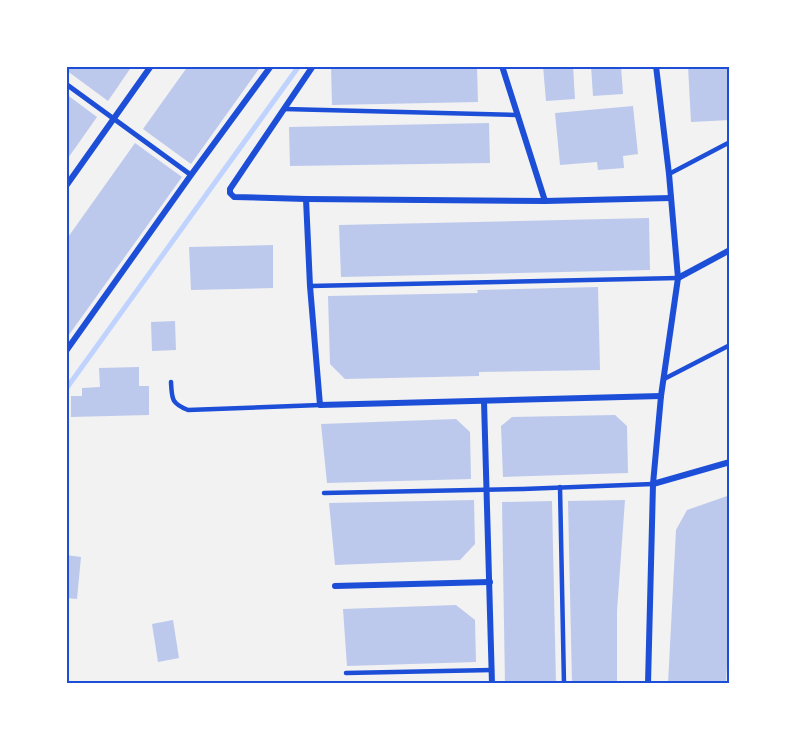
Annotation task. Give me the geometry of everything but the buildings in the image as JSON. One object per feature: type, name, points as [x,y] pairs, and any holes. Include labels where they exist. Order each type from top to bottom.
[{"type":"street","points":[[66,186],[151,66]]},
{"type":"street","points":[[66,351],[271,66]]},
{"type":"street","points":[[313,66],[230,189],[231,195],[306,199],[545,201],[671,198]]},
{"type":"street","points":[[502,66],[545,201]]},
{"type":"street","points":[[648,684],[653,484],[661,396],[678,278],[656,66]]},
{"type":"street","points":[[66,84],[191,175]]},
{"type":"street","points":[[306,199],[310,286],[320,405],[661,396]]},
{"type":"street","points":[[678,278],[730,250]]},
{"type":"street","points":[[484,401],[492,684]]},
{"type":"street","points":[[653,484],[730,462]]},
{"type":"street","points":[[335,586],[490,582]]},
{"type":"lane","points":[[284,109],[517,115]]},
{"type":"lane","points":[[669,174],[730,142]]},
{"type":"lane","points":[[310,286],[678,278]]},
{"type":"lane","points":[[664,379],[730,345]]},
{"type":"lane","points":[[171,382],[172,398],[177,405],[188,410],[320,405]]},
{"type":"lane","points":[[324,493],[653,484]]},
{"type":"lane","points":[[560,487],[564,684]]},
{"type":"lane","points":[[346,673],[492,670]]},
{"type":"waterway","points":[[66,389],[299,66]]}]
